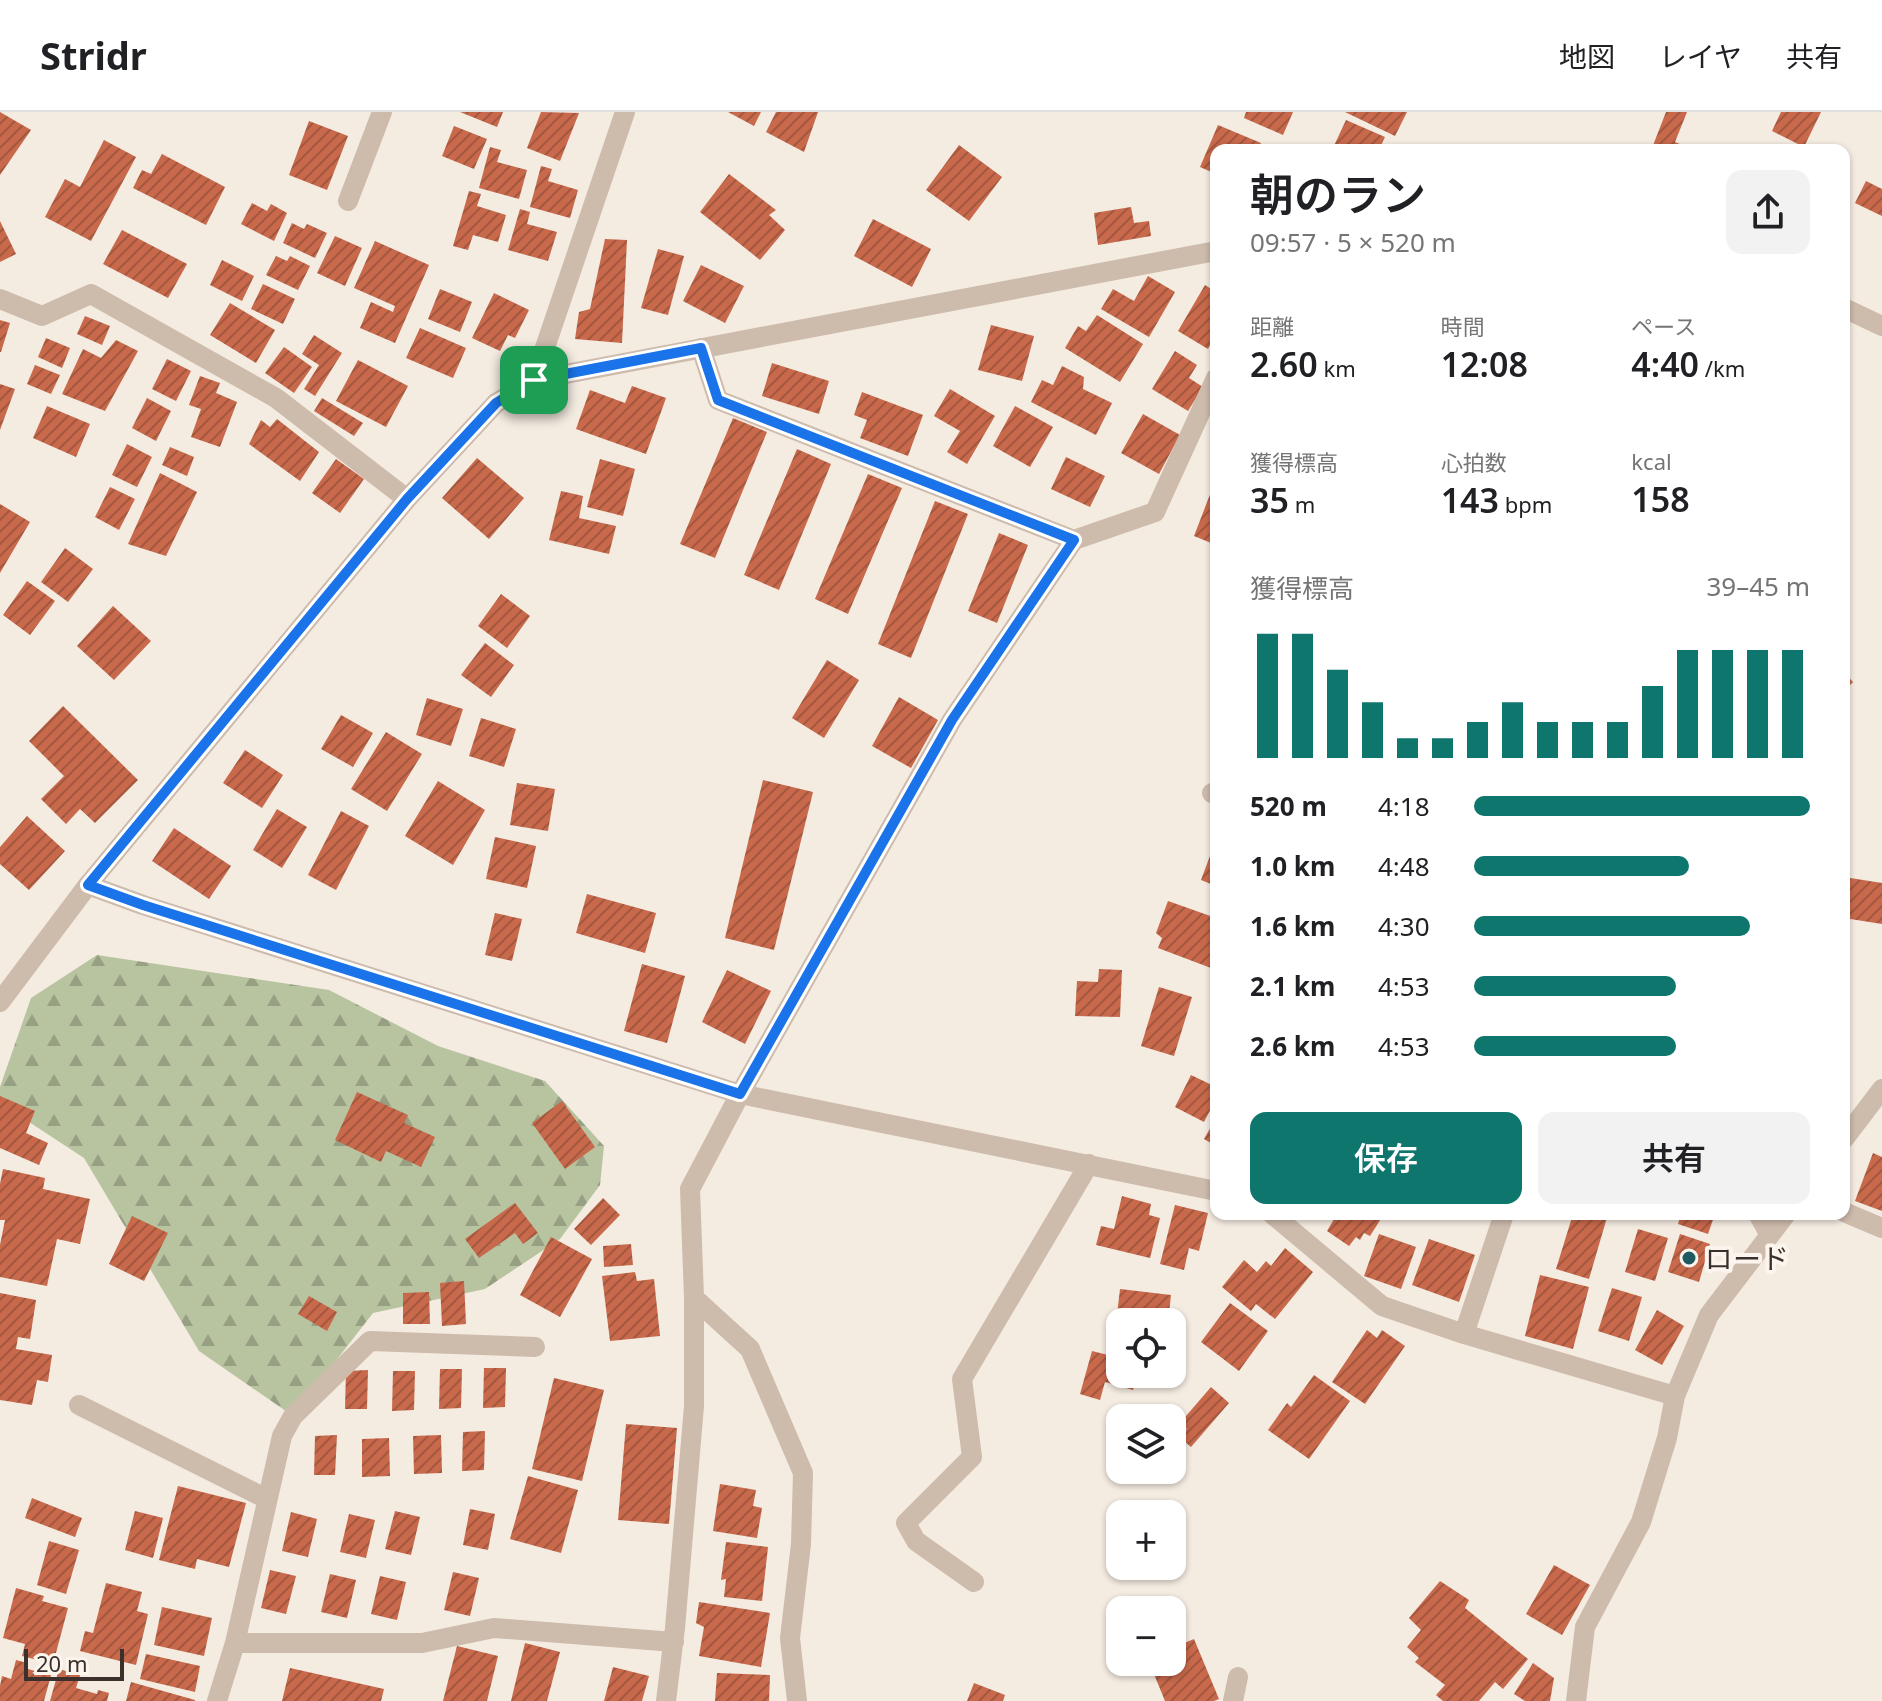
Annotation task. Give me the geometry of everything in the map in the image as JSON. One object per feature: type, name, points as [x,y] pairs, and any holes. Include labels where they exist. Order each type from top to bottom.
[{"type":"street","points":[[348,201],[382,112]]},
{"type":"street","points":[[534,380],[625,112]]},
{"type":"street","points":[[0,1002],[88,885],[407,499],[496,403],[534,380],[1210,252]]},
{"type":"street","points":[[0,299],[42,316],[91,294],[276,398],[407,499]]},
{"type":"street","points":[[1850,311],[1882,326]]},
{"type":"street","points":[[701,348],[718,400],[1074,540]]},
{"type":"street","points":[[666,1701],[694,1406],[690,1189],[740,1094],[952,720],[1074,540],[1155,512],[1210,391]]},
{"type":"street","points":[[88,885],[740,1094],[1210,1190]]},
{"type":"street","points":[[1850,1131],[1882,1089]]},
{"type":"street","points":[[974,1582],[916,1541],[906,1523],[972,1457],[962,1379],[1089,1164]]},
{"type":"street","points":[[1850,1215],[1882,1228]]},
{"type":"street","points":[[1279,1220],[1382,1306],[1464,1334],[1675,1396]]},
{"type":"street","points":[[1464,1334],[1502,1220]]},
{"type":"street","points":[[1761,1220],[1770,1235]]},
{"type":"street","points":[[1576,1701],[1585,1627],[1641,1522],[1667,1438],[1675,1396],[1709,1315],[1781,1220]]},
{"type":"street","points":[[694,1298],[750,1349],[803,1473],[801,1544],[790,1638],[797,1701]]},
{"type":"street","points":[[217,1701],[235,1643],[282,1436],[293,1416],[370,1341],[535,1347]]},
{"type":"street","points":[[79,1405],[267,1499]]},
{"type":"street","points":[[235,1643],[422,1643],[494,1628],[674,1642]]},
{"type":"street","points":[[1233,1701],[1238,1677]]},
{"type":"green space","points":[[97,955],[329,990],[438,1046],[545,1081],[604,1146],[600,1185],[560,1239],[485,1289],[373,1313],[293,1416],[199,1351],[84,1158],[0,1103],[0,1087],[31,998]]},
{"type":"building","points":[[0,112],[31,130],[0,175]]},
{"type":"building","points":[[460,112],[503,112],[497,127]]},
{"type":"building","points":[[541,112],[579,113],[560,161],[527,148]]},
{"type":"building","points":[[728,112],[761,112],[754,126]]},
{"type":"building","points":[[776,112],[818,112],[804,152],[766,132]]},
{"type":"building","points":[[1246,112],[1293,112],[1283,135],[1244,118]]},
{"type":"building","points":[[1345,112],[1407,112],[1395,136]]},
{"type":"building","points":[[1666,112],[1687,112],[1675,142],[1680,144],[1654,144]]},
{"type":"building","points":[[1781,112],[1821,112],[1805,144],[1798,144],[1772,131]]},
{"type":"building","points":[[1346,120],[1385,137],[1382,144],[1335,144]]},
{"type":"building","points":[[309,121],[348,136],[327,190],[289,175]]},
{"type":"building","points":[[1218,125],[1261,143],[1210,144],[1210,171],[1200,167]]},
{"type":"building","points":[[454,126],[487,139],[474,169],[442,156]]},
{"type":"building","points":[[104,140],[136,157],[91,241],[45,217],[65,179],[80,187]]},
{"type":"building","points":[[959,145],[1002,177],[969,221],[926,190]]},
{"type":"building","points":[[490,147],[501,150],[497,162],[527,170],[519,199],[479,188]]},
{"type":"building","points":[[162,154],[225,187],[206,225],[133,188],[142,170],[151,174]]},
{"type":"building","points":[[541,166],[552,169],[548,181],[578,190],[570,218],[530,207]]},
{"type":"building","points":[[729,174],[776,210],[769,215],[785,230],[760,260],[700,212]]},
{"type":"building","points":[[1866,181],[1882,189],[1882,216],[1855,203]]},
{"type":"building","points":[[469,191],[481,194],[477,206],[506,215],[498,242],[473,235],[468,250],[453,246]]},
{"type":"building","points":[[252,203],[267,211],[271,204],[287,213],[274,241],[241,224]]},
{"type":"building","points":[[1131,207],[1134,223],[1149,221],[1151,236],[1098,245],[1094,213]]},
{"type":"building","points":[[520,209],[530,212],[527,224],[557,232],[548,261],[508,250]]},
{"type":"building","points":[[873,219],[931,249],[912,287],[854,256]]},
{"type":"building","points":[[0,221],[16,254],[0,262]]},
{"type":"building","points":[[292,223],[304,229],[307,224],[327,233],[315,258],[283,243]]},
{"type":"building","points":[[122,230],[187,264],[168,298],[103,264]]},
{"type":"building","points":[[335,236],[362,248],[345,286],[317,273]]},
{"type":"building","points":[[605,239],[627,240],[622,343],[575,339],[579,312],[590,309]]},
{"type":"building","points":[[375,241],[429,265],[395,343],[360,328],[371,302],[393,312],[395,306],[354,288]]},
{"type":"building","points":[[658,249],[684,256],[668,315],[641,308]]},
{"type":"building","points":[[276,256],[287,261],[290,256],[310,266],[298,290],[266,275]]},
{"type":"building","points":[[222,260],[254,276],[242,301],[210,285]]},
{"type":"building","points":[[701,265],[744,286],[725,323],[683,301]]},
{"type":"building","points":[[1148,276],[1175,292],[1149,337],[1101,309],[1113,289],[1134,301]]},
{"type":"building","points":[[263,284],[295,299],[283,324],[251,309]]},
{"type":"building","points":[[1205,285],[1210,288],[1208,349],[1178,331]]},
{"type":"building","points":[[440,289],[472,302],[460,332],[428,319]]},
{"type":"building","points":[[494,293],[529,310],[515,338],[508,335],[500,351],[472,338]]},
{"type":"building","points":[[230,303],[275,330],[256,363],[210,335]]},
{"type":"building","points":[[1097,315],[1143,344],[1120,382],[1065,348],[1078,326],[1086,331]]},
{"type":"building","points":[[85,316],[110,326],[102,345],[77,334]]},
{"type":"building","points":[[0,320],[10,323],[1,352],[0,352]]},
{"type":"building","points":[[991,325],[1034,336],[1022,381],[978,370]]},
{"type":"building","points":[[420,328],[466,348],[453,378],[406,358]]},
{"type":"building","points":[[314,335],[342,353],[315,396],[304,389],[319,365],[302,354]]},
{"type":"building","points":[[46,338],[70,348],[62,368],[38,357]]},
{"type":"building","points":[[116,340],[138,351],[105,411],[62,394],[83,349],[101,358]]},
{"type":"building","points":[[284,347],[312,367],[294,393],[265,373]]},
{"type":"building","points":[[1175,351],[1197,365],[1189,378],[1203,387],[1188,411],[1152,389]]},
{"type":"building","points":[[167,359],[191,371],[176,401],[152,389]]},
{"type":"building","points":[[358,360],[408,386],[386,427],[336,401]]},
{"type":"building","points":[[772,363],[829,381],[819,414],[762,396]]},
{"type":"building","points":[[35,365],[60,375],[51,394],[27,384]]},
{"type":"building","points":[[1062,366],[1084,377],[1083,389],[1112,403],[1096,435],[1031,402],[1042,380],[1053,385]]},
{"type":"building","points":[[200,376],[220,383],[216,393],[237,402],[220,447],[191,437],[201,409],[189,405]]},
{"type":"building","points":[[0,384],[15,389],[0,430]]},
{"type":"building","points":[[632,386],[666,398],[646,454],[576,429],[590,390],[625,403]]},
{"type":"building","points":[[950,389],[995,416],[967,464],[947,452],[960,431],[934,416]]},
{"type":"building","points":[[862,392],[923,415],[908,456],[860,438],[867,420],[854,415]]},
{"type":"building","points":[[147,398],[171,411],[156,441],[132,428]]},
{"type":"building","points":[[322,398],[363,423],[354,436],[314,411]]},
{"type":"building","points":[[47,406],[90,424],[76,457],[33,438]]},
{"type":"building","points":[[1015,406],[1053,427],[1030,467],[993,446]]},
{"type":"building","points":[[1143,414],[1180,435],[1159,474],[1121,453]]},
{"type":"building","points":[[733,418],[767,432],[715,558],[680,544]]},
{"type":"building","points":[[277,419],[319,452],[300,481],[249,444],[261,420],[270,427]]},
{"type":"building","points":[[127,444],[152,457],[137,487],[112,475]]},
{"type":"building","points":[[170,447],[194,457],[187,476],[162,465]]},
{"type":"building","points":[[797,449],[831,464],[779,590],[744,575]]},
{"type":"building","points":[[1066,457],[1105,476],[1090,507],[1051,489]]},
{"type":"building","points":[[477,458],[524,498],[489,539],[442,498]]},
{"type":"building","points":[[336,459],[364,479],[340,513],[312,493]]},
{"type":"building","points":[[600,459],[635,469],[623,516],[587,507]]},
{"type":"building","points":[[160,473],[197,492],[166,556],[128,544]]},
{"type":"building","points":[[868,474],[902,488],[848,614],[815,599]]},
{"type":"building","points":[[110,487],[135,499],[119,530],[95,517]]},
{"type":"building","points":[[561,491],[583,496],[579,518],[616,526],[609,554],[549,540]]},
{"type":"building","points":[[1210,495],[1210,543],[1194,536]]},
{"type":"building","points":[[935,501],[968,514],[911,658],[878,644]]},
{"type":"building","points":[[0,504],[30,522],[0,573]]},
{"type":"building","points":[[999,533],[1028,545],[997,623],[968,611]]},
{"type":"building","points":[[65,548],[93,569],[68,602],[41,582]]},
{"type":"building","points":[[27,581],[55,601],[30,635],[3,615]]},
{"type":"building","points":[[501,594],[530,616],[507,648],[478,626]]},
{"type":"building","points":[[113,606],[151,641],[114,680],[77,646]]},
{"type":"building","points":[[485,643],[514,665],[491,697],[461,675]]},
{"type":"building","points":[[827,660],[859,680],[824,738],[792,718]]},
{"type":"building","points":[[899,697],[938,720],[911,768],[872,746]]},
{"type":"building","points":[[427,698],[463,709],[451,746],[416,735]]},
{"type":"building","points":[[63,706],[138,780],[95,823],[80,809],[66,824],[41,799],[64,776],[29,741]]},
{"type":"building","points":[[341,715],[373,733],[353,767],[321,749]]},
{"type":"building","points":[[481,718],[516,729],[504,767],[469,756]]},
{"type":"building","points":[[386,732],[422,754],[387,811],[351,789]]},
{"type":"building","points":[[245,750],[283,775],[262,808],[223,783]]},
{"type":"building","points":[[763,780],[813,792],[774,950],[725,938]]},
{"type":"building","points":[[438,781],[485,810],[453,865],[405,836]]},
{"type":"building","points":[[517,783],[555,789],[548,831],[510,825]]},
{"type":"building","points":[[277,809],[307,827],[282,868],[253,850]]},
{"type":"building","points":[[341,811],[369,826],[336,890],[308,875]]},
{"type":"building","points":[[27,816],[65,851],[29,890],[0,864],[0,847]]},
{"type":"building","points":[[174,828],[231,866],[209,899],[152,861]]},
{"type":"building","points":[[495,837],[536,846],[527,888],[486,879]]},
{"type":"building","points":[[1210,856],[1210,884],[1201,880]]},
{"type":"building","points":[[1850,878],[1882,883],[1882,924],[1850,919]]},
{"type":"building","points":[[587,894],[656,913],[645,953],[576,933]]},
{"type":"building","points":[[1168,901],[1210,916],[1210,968],[1158,948],[1162,938],[1156,933]]},
{"type":"building","points":[[495,913],[522,919],[512,961],[485,955]]},
{"type":"building","points":[[642,964],[685,976],[667,1043],[624,1031]]},
{"type":"building","points":[[1099,969],[1122,970],[1120,1017],[1075,1016],[1077,981],[1098,982]]},
{"type":"building","points":[[727,970],[771,991],[745,1044],[702,1022]]},
{"type":"building","points":[[1159,987],[1192,997],[1174,1056],[1141,1046]]},
{"type":"building","points":[[1191,1075],[1210,1084],[1210,1110],[1204,1122],[1175,1107]]},
{"type":"building","points":[[357,1092],[408,1115],[404,1123],[435,1137],[421,1167],[386,1151],[381,1162],[335,1140]]},
{"type":"building","points":[[0,1096],[35,1111],[26,1133],[48,1143],[39,1165],[0,1148]]},
{"type":"building","points":[[562,1101],[595,1147],[565,1169],[532,1123]]},
{"type":"building","points":[[1210,1128],[1210,1142],[1204,1139]]},
{"type":"building","points":[[1873,1153],[1882,1157],[1882,1211],[1855,1201]]},
{"type":"building","points":[[3,1169],[45,1178],[43,1189],[90,1199],[80,1244],[57,1239],[47,1286],[0,1277],[0,1245],[5,1220],[0,1220]]},
{"type":"building","points":[[1122,1196],[1151,1204],[1149,1215],[1160,1218],[1150,1258],[1096,1245],[1101,1226],[1114,1229]]},
{"type":"building","points":[[603,1198],[620,1215],[591,1245],[574,1229]]},
{"type":"building","points":[[515,1203],[538,1233],[523,1244],[515,1233],[479,1258],[465,1239]]},
{"type":"building","points":[[1175,1205],[1208,1213],[1199,1251],[1189,1248],[1184,1270],[1160,1264]]},
{"type":"building","points":[[132,1216],[168,1233],[144,1281],[109,1264]]},
{"type":"building","points":[[1333,1220],[1380,1220],[1370,1236],[1364,1233],[1360,1240],[1356,1237],[1349,1246],[1327,1231]]},
{"type":"building","points":[[1571,1220],[1606,1220],[1589,1279],[1556,1269]]},
{"type":"building","points":[[1679,1220],[1713,1220],[1708,1234],[1678,1224]]},
{"type":"building","points":[[1638,1229],[1668,1238],[1655,1281],[1625,1272]]},
{"type":"building","points":[[1379,1234],[1416,1247],[1401,1289],[1364,1276]]},
{"type":"building","name":"ロード","points":[[1680,1234],[1710,1244],[1699,1282],[1668,1272]]},
{"type":"building","points":[[551,1237],[592,1259],[560,1317],[520,1295]]},
{"type":"building","points":[[1429,1239],[1475,1255],[1459,1302],[1412,1285]]},
{"type":"building","points":[[631,1244],[633,1265],[604,1267],[603,1246]]},
{"type":"building","points":[[1285,1248],[1313,1272],[1275,1319],[1256,1304],[1251,1311],[1222,1287],[1244,1260],[1257,1272],[1266,1261],[1271,1266]]},
{"type":"building","points":[[635,1272],[637,1281],[654,1279],[660,1336],[610,1341],[602,1276]]},
{"type":"building","points":[[1540,1275],[1589,1287],[1573,1349],[1525,1336]]},
{"type":"building","points":[[464,1281],[466,1324],[442,1326],[440,1283]]},
{"type":"building","points":[[1612,1288],[1642,1297],[1629,1341],[1598,1331]]},
{"type":"building","points":[[1120,1289],[1171,1295],[1170,1308],[1118,1308]]},
{"type":"building","points":[[429,1292],[430,1324],[403,1324],[403,1293]]},
{"type":"building","points":[[0,1293],[36,1300],[30,1339],[18,1337],[16,1349],[52,1355],[48,1382],[37,1380],[32,1405],[0,1400]]},
{"type":"building","points":[[309,1296],[337,1312],[327,1331],[298,1314]]},
{"type":"building","points":[[1230,1303],[1268,1331],[1239,1371],[1201,1342]]},
{"type":"building","points":[[1657,1310],[1684,1326],[1662,1365],[1635,1350]]},
{"type":"building","points":[[1367,1330],[1377,1338],[1382,1330],[1405,1346],[1365,1404],[1332,1382]]},
{"type":"building","points":[[1092,1351],[1106,1354],[1106,1382],[1100,1400],[1080,1394]]},
{"type":"building","points":[[484,1368],[506,1368],[505,1407],[483,1408]]},
{"type":"building","points":[[440,1369],[462,1369],[461,1408],[439,1409]]},
{"type":"building","points":[[368,1370],[367,1409],[345,1409],[346,1371]]},
{"type":"building","points":[[393,1371],[415,1371],[414,1410],[392,1411]]},
{"type":"building","points":[[1314,1375],[1350,1401],[1309,1459],[1268,1430],[1287,1403],[1291,1407]]},
{"type":"building","points":[[554,1378],[604,1390],[582,1481],[532,1469]]},
{"type":"building","points":[[1211,1387],[1229,1403],[1191,1447],[1186,1443],[1186,1416]]},
{"type":"building","points":[[626,1424],[677,1428],[669,1524],[618,1520]]},
{"type":"building","points":[[485,1431],[484,1470],[462,1471],[463,1432]]},
{"type":"building","points":[[337,1435],[335,1475],[314,1475],[315,1436]]},
{"type":"building","points":[[441,1435],[442,1473],[414,1474],[413,1436]]},
{"type":"building","points":[[389,1438],[390,1476],[362,1477],[362,1439]]},
{"type":"building","points":[[528,1476],[578,1490],[561,1553],[510,1539]]},
{"type":"building","points":[[720,1484],[756,1490],[753,1506],[762,1508],[757,1538],[713,1531]]},
{"type":"building","points":[[178,1486],[246,1503],[229,1567],[197,1559],[195,1569],[159,1560]]},
{"type":"building","points":[[32,1498],[82,1518],[75,1537],[25,1518]]},
{"type":"building","points":[[470,1509],[495,1514],[488,1550],[463,1545]]},
{"type":"building","points":[[135,1511],[163,1518],[153,1558],[125,1550]]},
{"type":"building","points":[[395,1511],[420,1517],[411,1555],[385,1549]]},
{"type":"building","points":[[291,1512],[317,1519],[308,1557],[282,1551]]},
{"type":"building","points":[[349,1514],[375,1520],[366,1558],[340,1552]]},
{"type":"building","points":[[49,1541],[79,1550],[66,1594],[37,1585]]},
{"type":"building","points":[[726,1542],[768,1547],[762,1601],[724,1597],[726,1579],[721,1580]]},
{"type":"building","points":[[1554,1565],[1590,1585],[1562,1635],[1526,1614]]},
{"type":"building","points":[[270,1570],[296,1576],[286,1614],[261,1608]]},
{"type":"building","points":[[453,1572],[479,1578],[470,1616],[444,1610]]},
{"type":"building","points":[[330,1574],[356,1580],[347,1618],[321,1612]]},
{"type":"building","points":[[380,1576],[406,1582],[397,1620],[371,1614]]},
{"type":"building","points":[[1440,1581],[1469,1600],[1465,1608],[1528,1659],[1503,1689],[1495,1682],[1479,1701],[1443,1701],[1436,1695],[1445,1685],[1415,1662],[1419,1658],[1407,1647],[1421,1630],[1409,1618]]},
{"type":"building","points":[[106,1583],[142,1592],[137,1611],[148,1614],[136,1665],[80,1651],[85,1631],[93,1633]]},
{"type":"building","points":[[16,1588],[44,1596],[42,1601],[68,1608],[53,1664],[22,1656],[25,1644],[3,1638]]},
{"type":"building","points":[[699,1602],[770,1613],[761,1667],[699,1656],[704,1627],[696,1623]]},
{"type":"building","points":[[162,1607],[212,1618],[204,1656],[154,1645]]},
{"type":"building","points":[[1194,1639],[1219,1699],[1165,1701],[1155,1676],[1186,1676],[1186,1642]]},
{"type":"building","points":[[525,1643],[560,1652],[547,1701],[511,1701]]},
{"type":"building","points":[[457,1646],[498,1656],[487,1701],[443,1701]]},
{"type":"building","points":[[146,1654],[200,1666],[195,1692],[140,1679]]},
{"type":"building","points":[[16,1660],[27,1663],[24,1668],[51,1675],[44,1701],[0,1701],[2,1676],[11,1679]]},
{"type":"building","points":[[1533,1663],[1554,1678],[1550,1701],[1525,1701],[1514,1694]]},
{"type":"building","points":[[613,1667],[649,1676],[642,1701],[604,1701]]},
{"type":"building","points":[[290,1668],[384,1689],[381,1701],[282,1701]]},
{"type":"building","points":[[59,1669],[80,1675],[76,1688],[97,1694],[98,1690],[109,1693],[107,1701],[50,1701]]},
{"type":"building","points":[[717,1673],[770,1675],[769,1701],[715,1701]]},
{"type":"building","points":[[131,1682],[195,1700],[195,1701],[126,1701]]},
{"type":"building","points":[[974,1683],[1005,1695],[1003,1701],[967,1701]]},
{"type":"place","name":"ロード","points":[[1689,1258]]},
{"type":"route","points":[[701,348],[718,400],[1074,540],[952,720],[740,1094],[88,885],[407,499],[496,403],[534,380],[701,348]]}]
